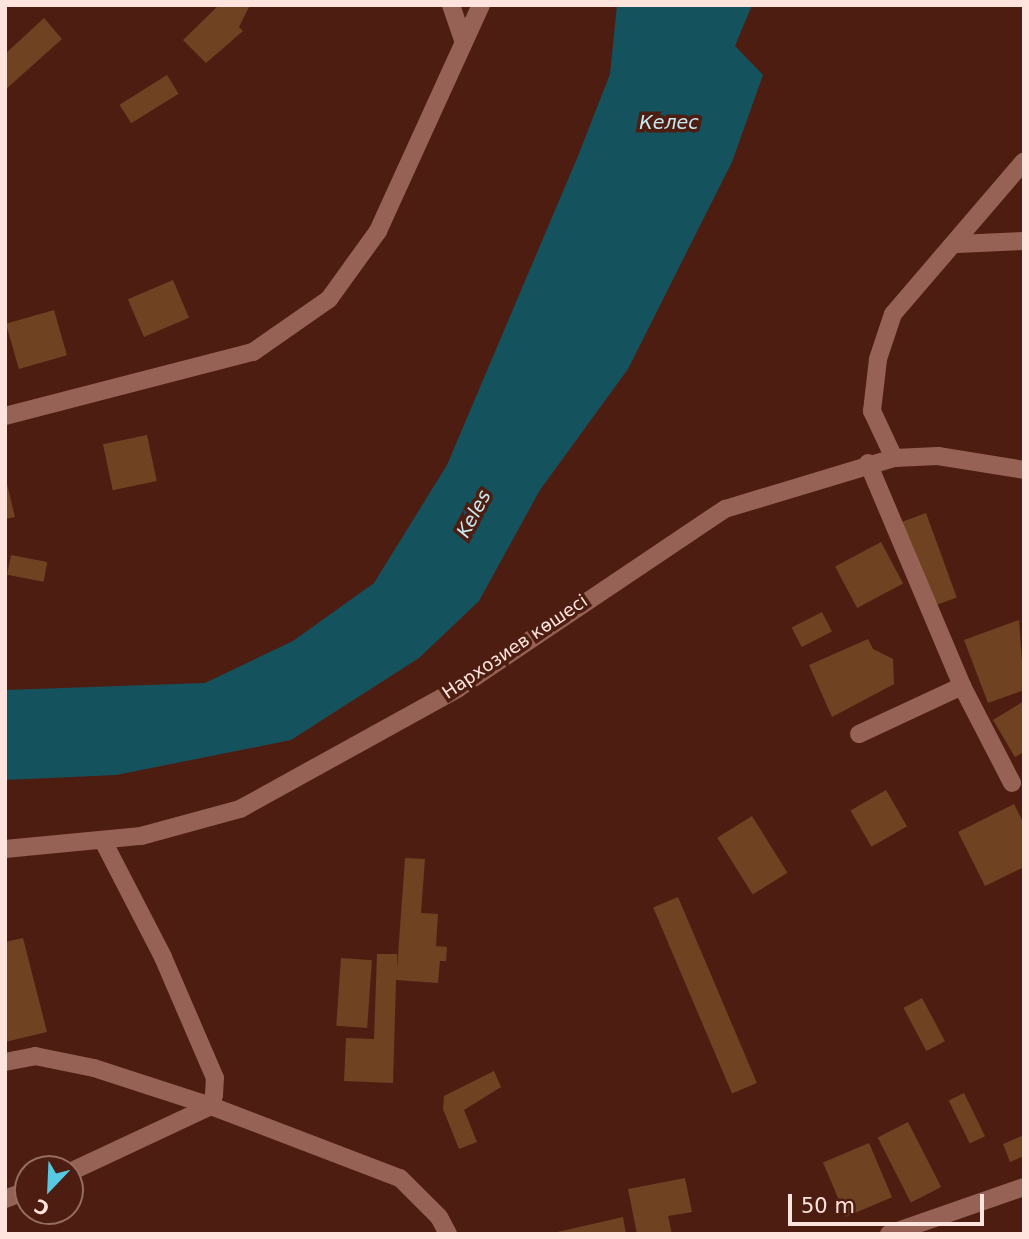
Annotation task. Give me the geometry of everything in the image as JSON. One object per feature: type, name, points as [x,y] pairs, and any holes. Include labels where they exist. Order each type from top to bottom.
[{"type":"street","points":[[451,5],[464,42]]},
{"type":"street","points":[[5,416],[253,352],[329,299],[378,231],[481,5]]},
{"type":"street","points":[[894,458],[872,411],[878,359],[892,314],[935,261],[957,244],[1024,161]]},
{"type":"street","points":[[957,244],[1024,241]]},
{"type":"street","name":"Нархозиев көшесі","points":[[5,849],[141,836],[240,808],[457,689],[725,509],[868,463],[894,458],[939,456],[1024,470]]},
{"type":"street","points":[[868,463],[962,687],[1012,783]]},
{"type":"street","points":[[859,734],[962,687]]},
{"type":"street","points":[[103,841],[163,957],[215,1078],[211,1106]]},
{"type":"street","points":[[5,1062],[35,1056],[94,1068],[211,1106],[400,1178],[439,1217],[448,1234]]},
{"type":"street","points":[[84,1165],[211,1106]]},
{"type":"street","points":[[889,1234],[1024,1187]]},
{"type":"water","name":"Келес","points":[[617,5],[752,5],[735,46],[763,75],[732,162],[628,369],[540,490],[479,601],[419,658],[291,740],[116,775],[5,780],[5,690],[205,683],[293,641],[374,583],[447,465],[578,156],[610,74]]},
{"type":"building","points":[[219,5],[250,5],[239,27],[243,31],[206,63],[183,40]]},
{"type":"building","points":[[44,18],[62,39],[5,90],[5,54]]},
{"type":"building","points":[[167,75],[179,94],[131,123],[120,105]]},
{"type":"building","points":[[173,280],[189,318],[144,337],[128,299]]},
{"type":"building","points":[[54,310],[67,355],[19,369],[6,324]]},
{"type":"building","points":[[147,435],[157,481],[113,490],[103,444]]},
{"type":"building","points":[[5,476],[15,517],[5,519]]},
{"type":"building","points":[[926,513],[957,598],[932,606],[902,522]]},
{"type":"building","points":[[881,542],[903,583],[857,608],[835,566]]},
{"type":"building","points":[[11,555],[47,562],[44,582],[7,575]]},
{"type":"building","points":[[822,612],[832,632],[802,647],[792,627]]},
{"type":"building","points":[[1019,620],[1024,690],[988,703],[964,640]]},
{"type":"building","points":[[868,639],[873,649],[893,659],[894,684],[832,717],[809,665]]},
{"type":"building","points":[[1024,701],[1024,752],[1015,757],[993,720]]},
{"type":"building","points":[[886,790],[907,826],[871,847],[850,810]]},
{"type":"building","points":[[1014,804],[1024,824],[1024,867],[985,886],[958,832]]},
{"type":"building","points":[[752,816],[788,873],[753,895],[717,838]]},
{"type":"building","points":[[405,858],[425,859],[421,913],[438,914],[436,946],[447,947],[446,961],[440,961],[438,983],[396,980],[393,1083],[344,1081],[346,1038],[374,1039],[377,954],[397,954],[397,969]]},
{"type":"building","points":[[678,897],[757,1083],[732,1093],[653,908]]},
{"type":"building","points":[[23,938],[47,1032],[5,1042],[5,942]]},
{"type":"building","points":[[341,958],[372,960],[367,1028],[336,1026]]},
{"type":"building","points":[[922,998],[945,1041],[926,1051],[903,1008]]},
{"type":"building","points":[[494,1071],[501,1087],[464,1110],[477,1142],[459,1149],[443,1109],[444,1096]]},
{"type":"building","points":[[964,1093],[985,1136],[970,1144],[949,1100]]},
{"type":"building","points":[[908,1122],[941,1187],[911,1202],[878,1137]]},
{"type":"building","points":[[1024,1135],[1024,1156],[1010,1162],[1003,1144]]},
{"type":"building","points":[[869,1143],[892,1197],[846,1217],[823,1163]]},
{"type":"building","points":[[685,1178],[692,1212],[668,1216],[672,1234],[637,1234],[628,1189]]},
{"type":"building","points":[[623,1217],[626,1234],[553,1234],[553,1233]]},
{"type":"water label","name":"Keles","points":[[474,514]]}]
